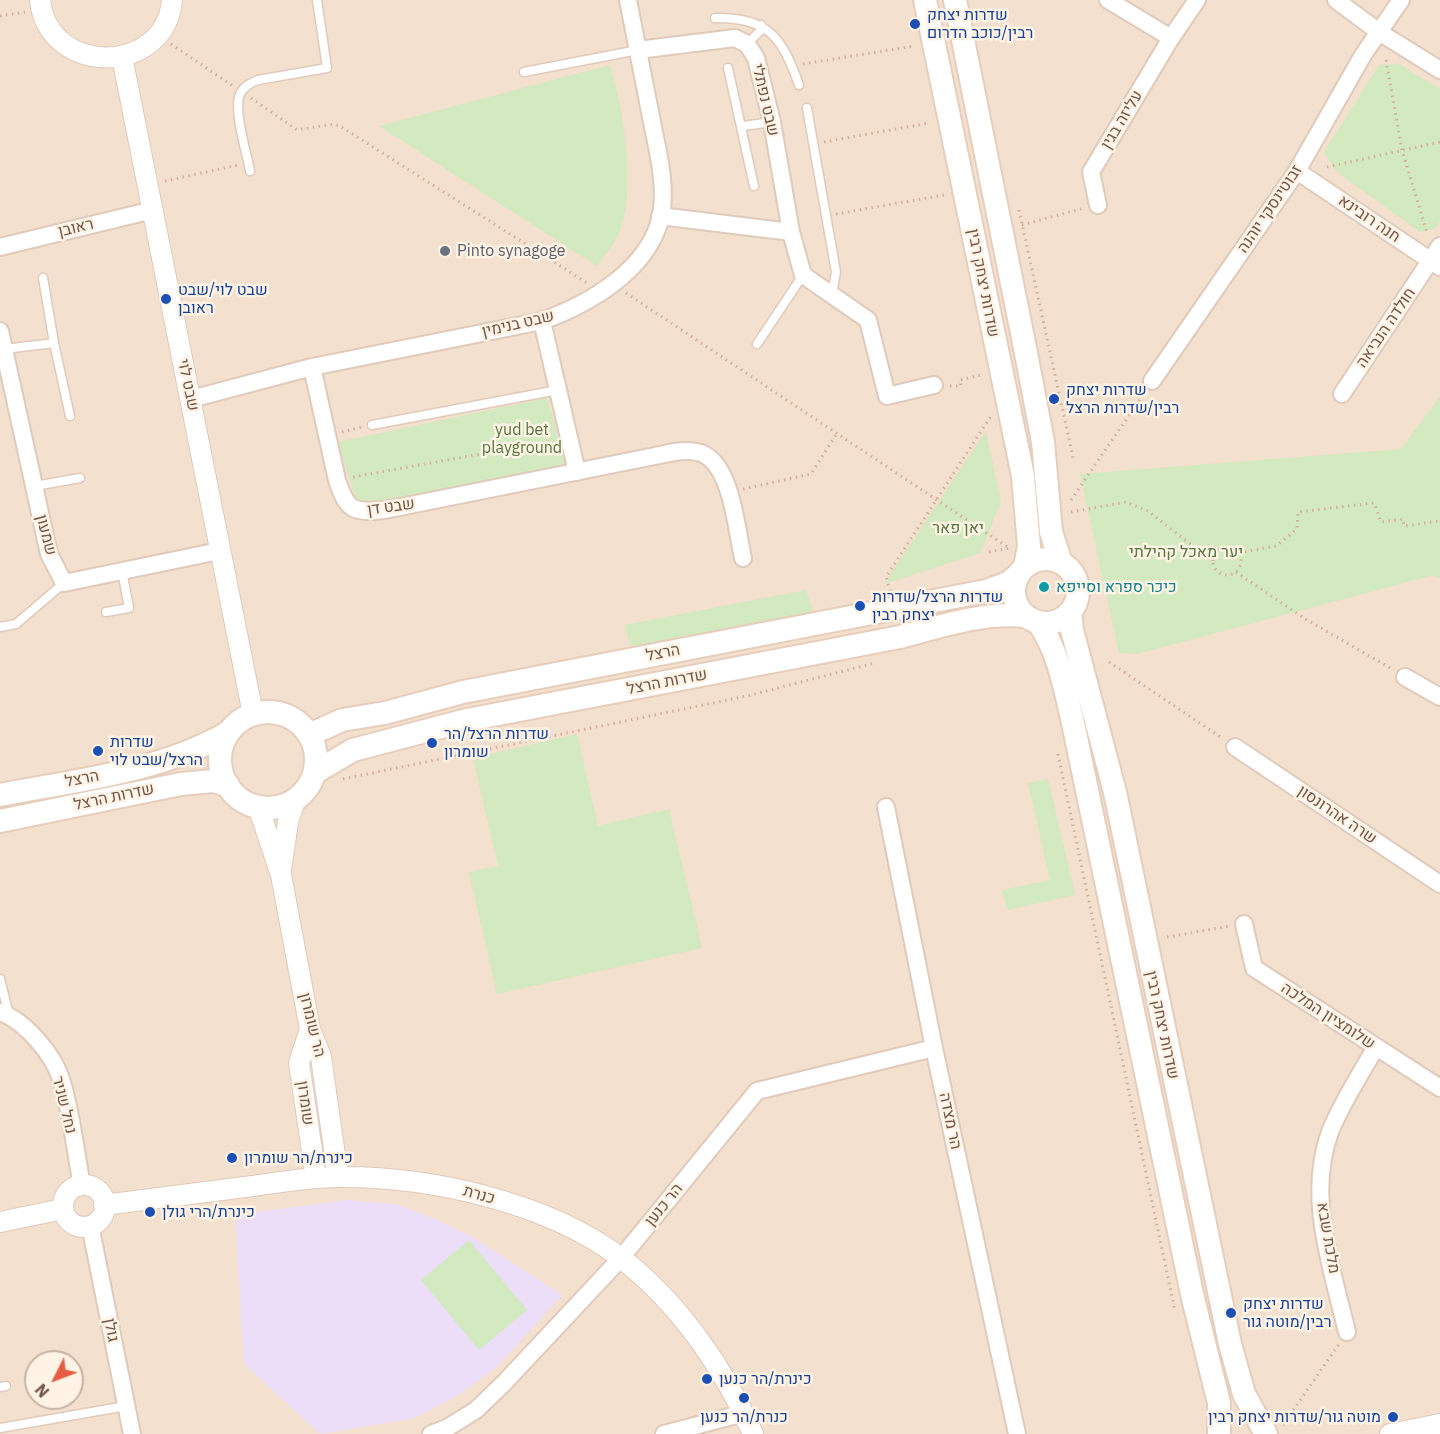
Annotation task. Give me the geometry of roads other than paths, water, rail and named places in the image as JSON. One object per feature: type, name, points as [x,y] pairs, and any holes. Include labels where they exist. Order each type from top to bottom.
[{"type":"main road","name":"שדרות יצחק רבין","points":[[924,0],[1026,496],[1029,546],[1021,571]]},
{"type":"main road","name":"שדרות יצחק רבין","points":[[955,0],[1025,348],[1042,442],[1051,532],[1061,563]]},
{"type":"main road","points":[[1042,559],[1061,563],[1070,571],[1077,588],[1077,598],[1070,612],[1055,621],[1032,619],[1016,602],[1015,584],[1021,571],[1042,559]]},
{"type":"main road","name":"הרצל","points":[[309,735],[342,720],[385,713],[463,692],[986,591],[1008,583],[1021,571]]},
{"type":"main road","name":"שדרות יצחק רבין","points":[[1070,612],[1072,630],[1114,792],[1230,1344],[1244,1394],[1274,1430]]},
{"type":"main road","name":"שדרות הרצל","points":[[295,800],[307,788],[314,773],[353,750],[467,720],[900,637],[965,620],[1000,615],[1032,619]]},
{"type":"main road","name":"שדרות יצחק רבין","points":[[1032,619],[1048,637],[1074,723],[1192,1294],[1220,1403],[1220,1434]]},
{"type":"main road","points":[[295,800],[271,807],[258,806],[236,795],[228,785],[220,758],[229,732],[240,721],[253,714],[279,713],[291,717],[309,735],[316,760],[314,773]]},
{"type":"main road","name":"הרצל","points":[[0,795],[158,764],[194,751],[229,732]]},
{"type":"main road","name":"שדרות הרצל","points":[[0,821],[181,784],[213,781],[228,785]]},
{"type":"street","name":"שבט בנימין","points":[[191,399],[312,367],[542,321],[562,314],[607,288],[642,252],[652,238],[660,216],[663,181],[628,0]]},
{"type":"street","points":[[1108,0],[1171,38]]},
{"type":"street","name":"עליזה בגין","points":[[1098,205],[1091,172],[1171,38],[1197,0]]},
{"type":"street","points":[[1336,0],[1379,32],[1440,70]]},
{"type":"street","name":"זבוטינסקי יוהנה","points":[[1152,381],[1297,171],[1363,55],[1401,0]]},
{"type":"street","points":[[40,5],[50,29],[64,44],[81,54],[102,59],[122,57],[140,50],[157,34],[176,2]]},
{"type":"street","name":"שבט נפתלי","points":[[638,50],[735,38],[747,44],[756,58],[772,122],[791,232],[803,275]]},
{"type":"street","name":"שבט לוי","points":[[122,57],[253,714]]},
{"type":"street","name":"חנה רובינא","points":[[1297,171],[1435,264]]},
{"type":"street","name":"ראובן","points":[[0,247],[153,210]]},
{"type":"street","points":[[660,216],[791,232]]},
{"type":"street","name":"חולדה הנביאה","points":[[1342,394],[1435,264],[1440,246]]},
{"type":"street","points":[[803,275],[868,320],[887,396],[938,384]]},
{"type":"street","points":[[542,321],[577,472]]},
{"type":"street","name":"שמעון","points":[[2,347],[48,554],[64,583]]},
{"type":"street","name":"שבט דן","points":[[312,367],[337,480],[348,506],[364,512],[385,510],[684,451],[700,453],[713,460],[723,473],[743,558]]},
{"type":"street","points":[[64,583],[219,551]]},
{"type":"street","points":[[1405,677],[1440,697]]},
{"type":"street","name":"שרה אהרונסון","points":[[1234,747],[1440,884]]},
{"type":"street","points":[[280,875],[288,822],[295,800]]},
{"type":"street","points":[[258,806],[280,875]]},
{"type":"street","name":"הר מצדה","points":[[886,807],[934,1048],[1017,1434]]},
{"type":"street","name":"הר שומרון","points":[[280,875],[310,1029],[321,1058],[338,1177]]},
{"type":"street","name":"שלומציון המלכה","points":[[1244,924],[1254,968],[1440,1088]]},
{"type":"street","name":"נחל שניר","points":[[4,1013],[46,1051],[61,1078],[82,1185]]},
{"type":"street","name":"שומרון","points":[[310,1029],[300,1063],[316,1178]]},
{"type":"street","name":"מלכת שבא","points":[[1347,1332],[1320,1204],[1321,1173],[1329,1134],[1345,1099],[1376,1047]]},
{"type":"street","name":"הר כנען","points":[[431,1434],[447,1428],[483,1403],[621,1258],[757,1091],[934,1048]]},
{"type":"street","name":"כנרת","points":[[104,1205],[338,1177],[413,1180],[476,1193],[529,1210],[595,1241],[621,1258],[656,1289],[685,1322],[715,1363],[744,1413],[753,1434]]},
{"type":"street","points":[[82,1185],[95,1188],[103,1198],[104,1205],[101,1218],[90,1226],[77,1226],[63,1209],[67,1194],[82,1185]]},
{"type":"street","points":[[0,1222],[63,1209]]},
{"type":"street","name":"גולן","points":[[90,1226],[132,1434]]},
{"type":"street","points":[[664,1434],[744,1413]]},
{"type":"street","points":[[1390,1434],[1440,1424]]},
{"type":"lane","points":[[249,167],[238,108],[241,92],[249,84],[258,80],[327,68],[316,0]]},
{"type":"lane","points":[[715,18],[736,18],[761,25],[781,44],[799,85]]},
{"type":"lane","points":[[747,44],[760,31],[761,25]]},
{"type":"lane","points":[[524,72],[638,50]]},
{"type":"lane","points":[[728,68],[754,186]]},
{"type":"lane","points":[[807,108],[828,215],[836,272],[832,294]]},
{"type":"lane","points":[[742,126],[772,122]]},
{"type":"lane","points":[[756,344],[803,275]]},
{"type":"lane","points":[[43,278],[70,416]]},
{"type":"lane","points":[[2,347],[54,343]]},
{"type":"lane","points":[[372,425],[558,390]]},
{"type":"lane","points":[[34,486],[80,478]]},
{"type":"lane","points":[[106,612],[129,608],[122,571]]},
{"type":"lane","points":[[0,627],[16,624],[64,583]]},
{"type":"lane","points":[[0,980],[4,1013]]},
{"type":"lane","points":[[0,1428],[126,1406]]},
{"type":"place","name":"שדרות יצחק רבין/כוכב הדרום","points":[[915,24]]},
{"type":"place","name":"Pinto synagoge","points":[[445,251]]},
{"type":"place","name":"שבט לוי/שבט ראובן","points":[[166,299]]},
{"type":"place","name":"שדרות יצחק רבין/שדרות הרצל","points":[[1054,399]]},
{"type":"place","name":"כיכר ספרא וסייפא","points":[[1044,587]]},
{"type":"place","name":"שדרות הרצל/שדרות יצחק רבין","points":[[860,606]]},
{"type":"place","name":"שדרות הרצל/הר שומרון","points":[[432,743]]},
{"type":"place","name":"שדרות הרצל/שבט לוי","points":[[98,751]]},
{"type":"place","name":"כינרת/הר שומרון","points":[[232,1158]]},
{"type":"place","name":"כינרת/הרי גולן","points":[[150,1212]]},
{"type":"place","name":"שדרות יצחק רבין/מוטה גור","points":[[1231,1313]]},
{"type":"place","name":"כינרת/הר כנען","points":[[707,1379]]},
{"type":"place","name":"כנרת/הר כנען","points":[[744,1398]]},
{"type":"place","name":"מוטה גור/שדרות יצחק רבין","points":[[1393,1417]]},
{"type":"park label","name":"yud bet playground","points":[[522,439]]},
{"type":"park label","name":"יאן פאר","points":[[958,528]]},
{"type":"park label","name":"יער מאכל קהילתי","points":[[1186,552]]}]
